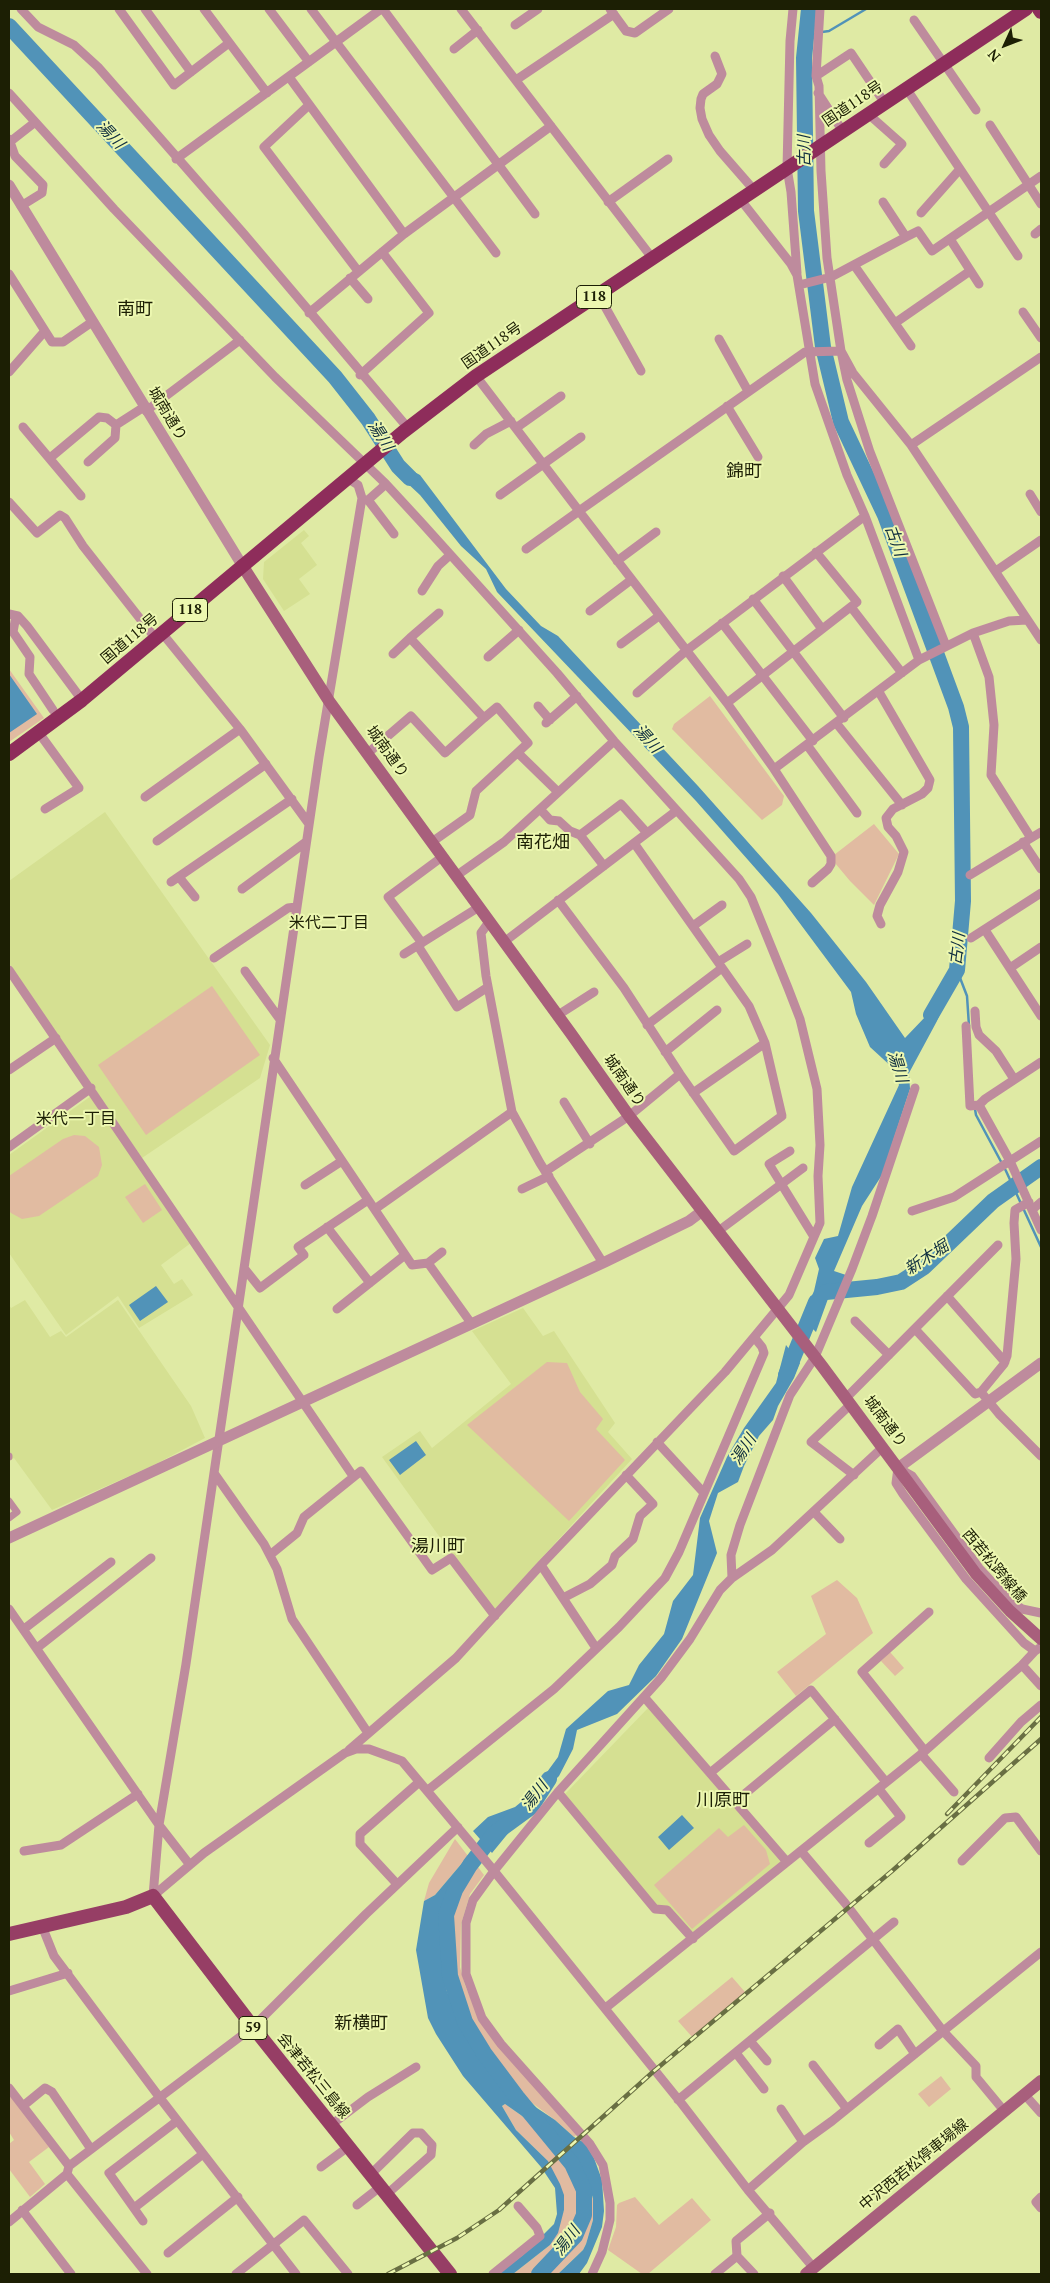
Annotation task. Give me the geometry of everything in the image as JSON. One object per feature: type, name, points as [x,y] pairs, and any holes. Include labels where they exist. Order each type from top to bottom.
[{"type":"highway","name":"国道118号","points":[[9,754],[82,700],[347,478],[476,376],[653,259],[867,113],[945,64],[1026,9]]},
{"type":"main road","name":"城南通り","points":[[242,565],[329,701],[558,1015],[629,1116],[701,1212],[849,1401],[928,1508]]},
{"type":"main road","name":"西若松跨線橋","points":[[928,1508],[992,1593],[1041,1639]]},
{"type":"main road","points":[[9,1934],[126,1907],[153,1896]]},
{"type":"main road","name":"会津若松三島線","points":[[153,1896],[253,2027],[450,2274]]},
{"type":"main road","name":"中沢西若松停車場線","points":[[810,2270],[1041,2081]]},
{"type":"street","points":[[21,9],[38,27],[74,45],[98,67],[176,159],[244,234],[406,430]]},
{"type":"street","points":[[119,9],[174,85],[229,43]]},
{"type":"street","points":[[145,9],[191,72]]},
{"type":"street","points":[[204,9],[267,93]]},
{"type":"street","points":[[269,9],[309,62]]},
{"type":"street","points":[[312,9],[496,253]]},
{"type":"street","points":[[176,159],[382,9],[536,214]]},
{"type":"street","points":[[461,9],[653,259]]},
{"type":"street","points":[[515,25],[538,9]]},
{"type":"street","points":[[516,80],[612,12],[626,32],[635,33],[669,9]]},
{"type":"street","points":[[793,9],[790,41],[788,167],[797,275],[815,384],[848,475],[920,660]]},
{"type":"street","points":[[820,9],[816,76],[819,146],[827,258],[841,351],[847,380],[870,452],[946,646]]},
{"type":"street","points":[[914,20],[976,110]]},
{"type":"street","points":[[454,49],[478,30]]},
{"type":"street","points":[[816,76],[851,53],[884,102]]},
{"type":"street","points":[[715,56],[721,66],[722,74],[717,84],[704,94],[701,99],[702,119],[709,136],[754,190]]},
{"type":"street","points":[[289,77],[404,234]]},
{"type":"street","points":[[906,88],[1018,256]]},
{"type":"street","points":[[9,93],[34,123],[240,340],[386,484],[519,630],[676,811],[739,879],[751,897],[800,1019],[817,1089],[820,1145],[818,1176],[820,1223],[789,1295],[777,1310],[725,1372],[541,1565],[448,1666],[349,1750],[190,1864],[153,1896]]},
{"type":"street","points":[[818,93],[842,130]]},
{"type":"street","points":[[309,105],[264,147],[358,271]]},
{"type":"street","points":[[867,113],[902,144],[884,164]]},
{"type":"street","points":[[22,206],[42,193],[43,185],[15,156],[10,147],[10,140],[34,123]]},
{"type":"street","points":[[990,125],[1030,184],[1041,204]]},
{"type":"street","points":[[309,313],[404,234],[551,126]]},
{"type":"street","points":[[608,202],[668,159]]},
{"type":"street","points":[[921,213],[960,170]]},
{"type":"street","points":[[799,285],[830,277],[918,231],[932,251],[1041,176]]},
{"type":"street","name":"城南通り","points":[[9,185],[242,565]]},
{"type":"street","points":[[740,199],[791,264],[797,275]]},
{"type":"street","points":[[884,202],[906,237]]},
{"type":"street","points":[[950,239],[979,284]]},
{"type":"street","points":[[360,375],[429,313],[382,252]]},
{"type":"street","points":[[854,265],[911,346]]},
{"type":"street","points":[[896,323],[970,271]]},
{"type":"street","points":[[9,274],[52,342],[63,342],[92,322]]},
{"type":"street","points":[[350,278],[368,299]]},
{"type":"street","points":[[598,294],[641,372]]},
{"type":"street","points":[[1023,312],[1041,338]]},
{"type":"street","points":[[9,372],[44,332]]},
{"type":"street","points":[[719,339],[748,391]]},
{"type":"street","points":[[116,425],[145,409],[240,340]]},
{"type":"street","points":[[526,549],[805,352],[841,351]]},
{"type":"street","points":[[841,351],[853,373],[910,445],[996,570],[1041,640]]},
{"type":"street","points":[[910,445],[1041,357]]},
{"type":"street","points":[[476,376],[631,580],[687,650],[774,769],[830,856],[832,864],[812,883]]},
{"type":"street","points":[[474,445],[486,434],[513,425],[561,396]]},
{"type":"street","points":[[726,406],[758,456]]},
{"type":"street","points":[[50,458],[98,417],[107,418],[116,425]]},
{"type":"street","points":[[88,462],[115,438],[116,425]]},
{"type":"street","points":[[23,427],[81,496]]},
{"type":"street","points":[[500,494],[581,437]]},
{"type":"street","points":[[347,478],[358,485],[365,500],[394,534]]},
{"type":"street","points":[[153,1896],[159,1825],[186,1664],[273,1058],[329,701],[365,500],[386,484]]},
{"type":"street","points":[[1030,494],[1041,512]]},
{"type":"street","points":[[9,502],[37,533],[60,515],[65,518],[83,546],[240,729],[309,824]]},
{"type":"street","points":[[637,693],[687,650],[865,516]]},
{"type":"street","points":[[617,561],[656,532]]},
{"type":"street","points":[[996,570],[1041,540]]},
{"type":"street","points":[[727,703],[856,602],[816,552]]},
{"type":"street","points":[[422,591],[438,566],[450,555]]},
{"type":"street","points":[[783,576],[822,629]]},
{"type":"street","points":[[590,611],[631,580]]},
{"type":"street","points":[[753,600],[902,805]]},
{"type":"street","points":[[851,607],[902,673]]},
{"type":"street","points":[[393,654],[440,613]]},
{"type":"street","points":[[12,615],[27,626],[82,700]]},
{"type":"street","points":[[12,615],[13,632],[30,657],[29,674],[53,710]]},
{"type":"street","points":[[620,644],[659,616]]},
{"type":"street","points":[[774,769],[920,660],[946,646],[1008,620],[1027,620]]},
{"type":"street","points":[[722,623],[810,743],[857,813]]},
{"type":"street","points":[[488,657],[519,630]]},
{"type":"street","points":[[973,634],[989,677],[994,725],[991,775],[1041,869]]},
{"type":"street","points":[[410,638],[484,718]]},
{"type":"street","points":[[879,692],[930,780],[928,788],[922,794],[893,809],[886,818],[888,827],[896,836],[904,852],[898,872],[880,905],[877,916],[881,924]]},
{"type":"street","points":[[538,706],[548,722],[576,696]]},
{"type":"street","points":[[368,753],[411,716],[445,753],[497,707],[528,743],[476,791],[470,815],[432,842]]},
{"type":"street","points":[[145,797],[240,729]]},
{"type":"street","points":[[39,733],[79,788],[45,810]]},
{"type":"street","points":[[456,876],[504,842],[612,743]]},
{"type":"street","points":[[518,753],[558,792]]},
{"type":"street","points":[[157,840],[266,764]]},
{"type":"street","points":[[171,882],[292,799]]},
{"type":"street","points":[[580,835],[621,804],[648,833]]},
{"type":"street","points":[[540,809],[550,820],[559,821],[570,831],[580,835],[604,866]]},
{"type":"street","points":[[504,942],[676,811]]},
{"type":"street","points":[[970,875],[1041,832]]},
{"type":"street","points":[[242,889],[306,842]]},
{"type":"street","points":[[558,900],[602,958],[664,1052],[734,1151],[782,1116],[765,1043],[749,1006],[634,843]]},
{"type":"street","points":[[442,857],[388,897],[420,944],[457,1007],[488,987]]},
{"type":"street","points":[[179,876],[195,897]]},
{"type":"street","points":[[971,938],[1041,893]]},
{"type":"street","points":[[693,926],[722,906]]},
{"type":"street","points":[[214,958],[288,908],[296,907]]},
{"type":"street","points":[[404,954],[479,908]]},
{"type":"street","points":[[489,922],[481,933],[488,987],[512,1112],[547,1173],[603,1263]]},
{"type":"street","points":[[985,930],[1041,1016]]},
{"type":"street","points":[[647,1025],[747,944]]},
{"type":"street","points":[[1010,968],[1041,947]]},
{"type":"street","points":[[9,970],[353,1476]]},
{"type":"street","points":[[245,971],[279,1018]]},
{"type":"street","points":[[558,1015],[594,992]]},
{"type":"street","points":[[664,1052],[717,1010]]},
{"type":"street","points":[[975,1011],[979,1035],[996,1051],[1014,1079]]},
{"type":"street","points":[[966,1026],[970,1106],[979,1105],[985,1099],[1041,1062]]},
{"type":"street","points":[[9,1070],[56,1038]]},
{"type":"street","points":[[693,1093],[765,1043]]},
{"type":"street","points":[[273,1058],[412,1265],[428,1262],[442,1252]]},
{"type":"street","points":[[522,1189],[629,1116],[680,1074]]},
{"type":"street","points":[[9,1147],[91,1088]]},
{"type":"street","points":[[732,1578],[730,1555],[740,1525],[790,1395],[815,1357],[848,1279],[872,1216],[915,1088]]},
{"type":"street","points":[[564,1102],[590,1144]]},
{"type":"street","points":[[979,1105],[1010,1161],[1026,1206],[1041,1230]]},
{"type":"street","points":[[374,1209],[512,1112]]},
{"type":"street","points":[[912,1211],[954,1197],[1041,1141]]},
{"type":"street","points":[[790,1151],[769,1164],[814,1237]]},
{"type":"street","points":[[305,1185],[342,1161]]},
{"type":"street","points":[[717,1232],[803,1168]]},
{"type":"street","points":[[244,1268],[260,1288],[304,1255],[298,1248],[368,1200]]},
{"type":"street","points":[[914,1329],[975,1394],[981,1392],[1005,1362],[1010,1342],[1016,1259],[1015,1210],[1041,1202]]},
{"type":"street","points":[[9,1538],[603,1263],[689,1221],[701,1212]]},
{"type":"street","points":[[327,1228],[370,1283]]},
{"type":"street","points":[[854,1475],[811,1442],[889,1355],[998,1245]]},
{"type":"street","points":[[337,1309],[405,1255]]},
{"type":"street","points":[[428,1262],[471,1323]]},
{"type":"street","points":[[947,1296],[1005,1362]]},
{"type":"street","points":[[855,1322],[889,1355]]},
{"type":"street","points":[[428,1790],[536,1705],[624,1621],[665,1578],[677,1557],[764,1353],[754,1337]]},
{"type":"street","points":[[608,2006],[923,1752],[1038,1651],[1024,1642],[966,1579],[896,1483],[898,1468],[990,1402],[1041,1362]]},
{"type":"street","points":[[981,1392],[1041,1456]]},
{"type":"street","points":[[658,1442],[704,1493]]},
{"type":"street","points":[[592,2274],[602,2252],[610,2220],[608,2184],[603,2165],[580,2131],[492,2032],[475,2001],[466,1974],[466,1923],[473,1900],[492,1868],[558,1792],[645,1698],[678,1656],[720,1590],[732,1578],[772,1550],[883,1447]]},
{"type":"street","points":[[898,1468],[915,1480],[979,1568],[1009,1600],[1022,1608],[1041,1614]]},
{"type":"street","points":[[270,1555],[297,1533],[304,1517],[361,1471],[432,1570],[451,1558],[495,1616]]},
{"type":"street","points":[[214,1473],[256,1530],[277,1568],[292,1619],[370,1732],[374,1750]]},
{"type":"street","points":[[563,1598],[590,1584],[612,1565],[615,1556],[633,1539],[640,1516],[653,1504],[626,1475]]},
{"type":"street","points":[[9,1501],[17,1512],[9,1518]]},
{"type":"street","points":[[814,1512],[840,1540]]},
{"type":"street","points":[[37,1648],[151,1558]]},
{"type":"street","points":[[24,1629],[111,1562]]},
{"type":"street","points":[[541,1565],[596,1648]]},
{"type":"street","points":[[9,1610],[159,1825],[190,1864]]},
{"type":"street","points":[[929,1612],[862,1672],[954,1792]]},
{"type":"street","points":[[1022,1665],[1041,1686]]},
{"type":"street","points":[[710,1773],[811,1690],[886,1782]]},
{"type":"street","points":[[645,1698],[787,1862]]},
{"type":"street","points":[[989,1758],[1021,1722],[1041,1705]]},
{"type":"street","points":[[735,1802],[835,1719]]},
{"type":"street","points":[[349,1750],[360,1748],[374,1750],[402,1761],[428,1790],[678,2100],[748,2190],[770,2213],[810,2270]]},
{"type":"street","points":[[397,1884],[360,1844],[360,1834],[417,1784]]},
{"type":"street","points":[[869,1843],[901,1817],[879,1788]]},
{"type":"street","points":[[558,1792],[655,1908],[667,1910],[693,1939]]},
{"type":"street","points":[[24,1851],[62,1845],[138,1794]]},
{"type":"street","points":[[962,1861],[1005,1818],[1016,1817],[1041,1851]]},
{"type":"street","points":[[9,2222],[91,2149],[253,2027],[397,1884],[459,1828]]},
{"type":"street","points":[[801,1851],[874,1941],[943,2031],[976,2066],[976,2078],[1005,2112]]},
{"type":"street","points":[[678,2100],[874,1941],[894,1922]]},
{"type":"street","points":[[42,1926],[51,1951],[160,2098],[238,2196],[296,2274]]},
{"type":"street","points":[[748,2190],[803,2142],[1041,1952]]},
{"type":"street","points":[[9,1991],[68,1973]]},
{"type":"street","points":[[879,2045],[898,2029],[915,2054]]},
{"type":"street","points":[[750,2041],[767,2061]]},
{"type":"street","points":[[736,2053],[764,2089]]},
{"type":"street","points":[[812,2065],[846,2109]]},
{"type":"street","points":[[331,2125],[368,2097],[416,2067]]},
{"type":"street","points":[[9,2088],[147,2274]]},
{"type":"street","points":[[22,2106],[45,2088],[52,2092],[91,2149]]},
{"type":"street","points":[[1026,2095],[1041,2113]]},
{"type":"street","points":[[781,2109],[803,2142]]},
{"type":"street","points":[[143,2221],[109,2173],[177,2120]]},
{"type":"street","points":[[357,2205],[383,2191],[431,2155],[432,2145],[421,2133],[413,2133],[370,2174]]},
{"type":"street","points":[[321,2168],[348,2146]]},
{"type":"street","points":[[134,2208],[203,2154]]},
{"type":"street","points":[[168,2253],[238,2196]]},
{"type":"street","points":[[1041,2197],[1036,2202],[1041,2208]]},
{"type":"street","points":[[493,2274],[540,2236],[537,2228],[518,2206]]},
{"type":"street","points":[[22,2210],[71,2274]]},
{"type":"street","points":[[754,2274],[737,2256],[736,2241],[770,2213]]},
{"type":"street","points":[[236,2274],[304,2220],[348,2274]]},
{"type":"street","points":[[715,2274],[737,2256]]},
{"type":"shaded area","points":[[304,530],[309,536],[301,543],[317,565],[299,579],[310,594],[284,611],[263,579],[264,562]]},
{"type":"shaded area","points":[[9,669],[44,718],[9,742]]},
{"type":"shaded area","points":[[710,696],[784,796],[782,805],[762,820],[672,729],[674,724]]},
{"type":"shaded area","points":[[105,812],[270,1045],[260,1078],[142,1158],[9,963],[9,881]]},
{"type":"shaded area","points":[[874,824],[899,854],[874,905],[835,863],[834,855]]},
{"type":"shaded area","points":[[212,986],[260,1055],[146,1135],[98,1065]]},
{"type":"shaded area","points":[[91,1096],[191,1243],[161,1265],[174,1284],[182,1279],[193,1295],[139,1328],[118,1296],[66,1335],[9,1253],[9,1155]]},
{"type":"shaded area","points":[[74,1135],[85,1136],[99,1147],[102,1165],[98,1176],[39,1216],[22,1219],[11,1213],[9,1211],[9,1176],[63,1139]]},
{"type":"shaded area","points":[[145,1184],[162,1210],[143,1223],[125,1197]]},
{"type":"shaded area","points":[[25,1300],[50,1337],[61,1331],[66,1337],[118,1300],[191,1406],[205,1438],[152,1466],[52,1510],[14,1458],[9,1461],[9,1305],[11,1308]]},
{"type":"shaded area","points":[[523,1308],[543,1336],[554,1331],[615,1423],[608,1432],[632,1459],[493,1611],[382,1457],[420,1431],[432,1448],[511,1384],[472,1331]]},
{"type":"shaded area","points":[[547,1362],[567,1363],[580,1392],[603,1419],[596,1429],[625,1460],[569,1521],[467,1425]]},
{"type":"shaded area","points":[[837,1580],[857,1598],[873,1633],[796,1696],[777,1672],[826,1634],[811,1596]]},
{"type":"shaded area","points":[[890,1652],[904,1668],[895,1676],[881,1661]]},
{"type":"shaded area","points":[[648,1708],[781,1862],[691,1934],[669,1909],[655,1907],[564,1795]]},
{"type":"shaded area","points":[[744,1825],[766,1850],[770,1864],[692,1929],[654,1885],[719,1828],[728,1837]]},
{"type":"shaded area","points":[[455,1839],[468,1856],[435,1895],[424,1901],[429,1883]]},
{"type":"shaded area","points":[[475,1863],[484,1875],[470,1894],[461,1924],[460,1967],[465,1985],[473,2004],[577,2134],[574,2137],[520,2094],[477,2055],[461,2025],[446,1989],[443,1918],[448,1901]]},
{"type":"shaded area","points":[[732,1977],[745,1992],[693,2038],[678,2021]]},
{"type":"shaded area","points":[[941,2076],[951,2089],[929,2107],[918,2094]]},
{"type":"shaded area","points":[[9,2093],[49,2147],[29,2162],[45,2184],[30,2197],[9,2169],[9,2144],[14,2140],[9,2132]]},
{"type":"shaded area","points":[[505,2104],[535,2125],[551,2131],[562,2140],[589,2184],[593,2199],[593,2220],[586,2244],[583,2250],[558,2274],[513,2274],[550,2245],[564,2210],[548,2161],[516,2130],[502,2106]]},
{"type":"shaded area","points":[[635,2197],[659,2225],[692,2198],[711,2220],[648,2274],[642,2274],[608,2250],[616,2227],[617,2205]]},
{"type":"water","points":[[396,462],[420,475],[506,589],[541,626],[558,636],[698,786],[811,913],[866,982],[905,1038],[947,994],[937,1021],[909,1073],[910,1089],[882,1175],[862,1206],[834,1271],[846,1275],[839,1295],[829,1296],[816,1332],[802,1318],[814,1291],[819,1269],[815,1258],[824,1239],[838,1236],[852,1187],[899,1085],[894,1069],[870,1047],[856,1014],[851,992],[778,894],[696,801],[497,592],[486,569],[461,546],[420,495],[406,482],[397,471]]},
{"type":"water","points":[[9,674],[37,714],[9,733]]},
{"type":"water","points":[[156,1286],[168,1302],[140,1321],[129,1305]]},
{"type":"water","points":[[786,1345],[800,1363],[773,1420],[759,1436],[738,1482],[718,1493],[709,1521],[717,1553],[682,1639],[656,1676],[617,1714],[577,1730],[573,1749],[559,1776],[537,1798],[492,1853],[473,1831],[488,1817],[515,1807],[531,1794],[558,1757],[566,1729],[608,1691],[629,1685],[639,1665],[664,1634],[673,1601],[693,1575],[700,1518],[727,1457],[744,1428],[776,1383]]},
{"type":"water","points":[[416,1441],[426,1455],[400,1475],[389,1460]]},
{"type":"water","points":[[682,1815],[694,1828],[669,1850],[658,1837]]},
{"type":"water","points":[[468,1856],[475,1863],[448,1901],[443,1918],[446,1989],[461,2025],[477,2055],[537,2108],[555,2120],[574,2137],[585,2143],[594,2158],[602,2180],[604,2211],[602,2227],[587,2263],[579,2274],[558,2274],[583,2250],[586,2244],[593,2220],[593,2199],[589,2184],[562,2140],[551,2131],[535,2125],[505,2104],[502,2106],[516,2130],[548,2161],[564,2195],[564,2210],[558,2233],[550,2245],[513,2274],[498,2274],[523,2255],[554,2224],[557,2214],[555,2188],[541,2167],[463,2076],[428,2018],[416,1950],[424,1901],[435,1895]]},
{"type":"waterway","name":"古川","points":[[809,9],[804,58],[806,211],[823,347],[841,422],[885,515],[956,707],[961,727],[963,901],[957,970],[931,1015]]},
{"type":"waterway","points":[[822,32],[829,31],[866,9]]},
{"type":"waterway","name":"湯川","points":[[9,26],[335,377],[368,419],[398,466],[410,478]]},
{"type":"waterway","points":[[806,36],[817,34]]},
{"type":"waterway","points":[[957,970],[967,996],[969,1026]]},
{"type":"waterway","points":[[975,1109],[976,1115],[1006,1171],[1041,1247]]},
{"type":"waterway","name":"新木堀","points":[[826,1292],[877,1287],[901,1282],[924,1267],[993,1201],[1041,1167]]},
{"type":"waterway","name":"湯川","points":[[786,1375],[816,1302]]},
{"type":"waterway","name":"湯川","points":[[539,2274],[575,2236],[584,2215],[584,2190],[572,2164],[517,2097],[484,2053],[465,2022],[450,1976],[446,1915],[455,1890],[470,1865],[494,1834],[531,1807],[549,1779]]},
{"type":"railway","points":[[947,1814],[1041,1717]]},
{"type":"railway","points":[[388,2274],[457,2238],[499,2210],[654,2071],[892,1871],[1041,1739]]},
{"type":"district","name":"南町","points":[[135,310]]},
{"type":"district","name":"錦町","points":[[744,472]]},
{"type":"district","name":"南花畑","points":[[543,843]]},
{"type":"district","name":"米代二丁目","points":[[329,923]]},
{"type":"district","name":"米代一丁目","points":[[76,1119]]},
{"type":"district","name":"湯川町","points":[[438,1547]]},
{"type":"district","name":"川原町","points":[[723,1801]]},
{"type":"district","name":"新横町","points":[[361,2024]]}]
